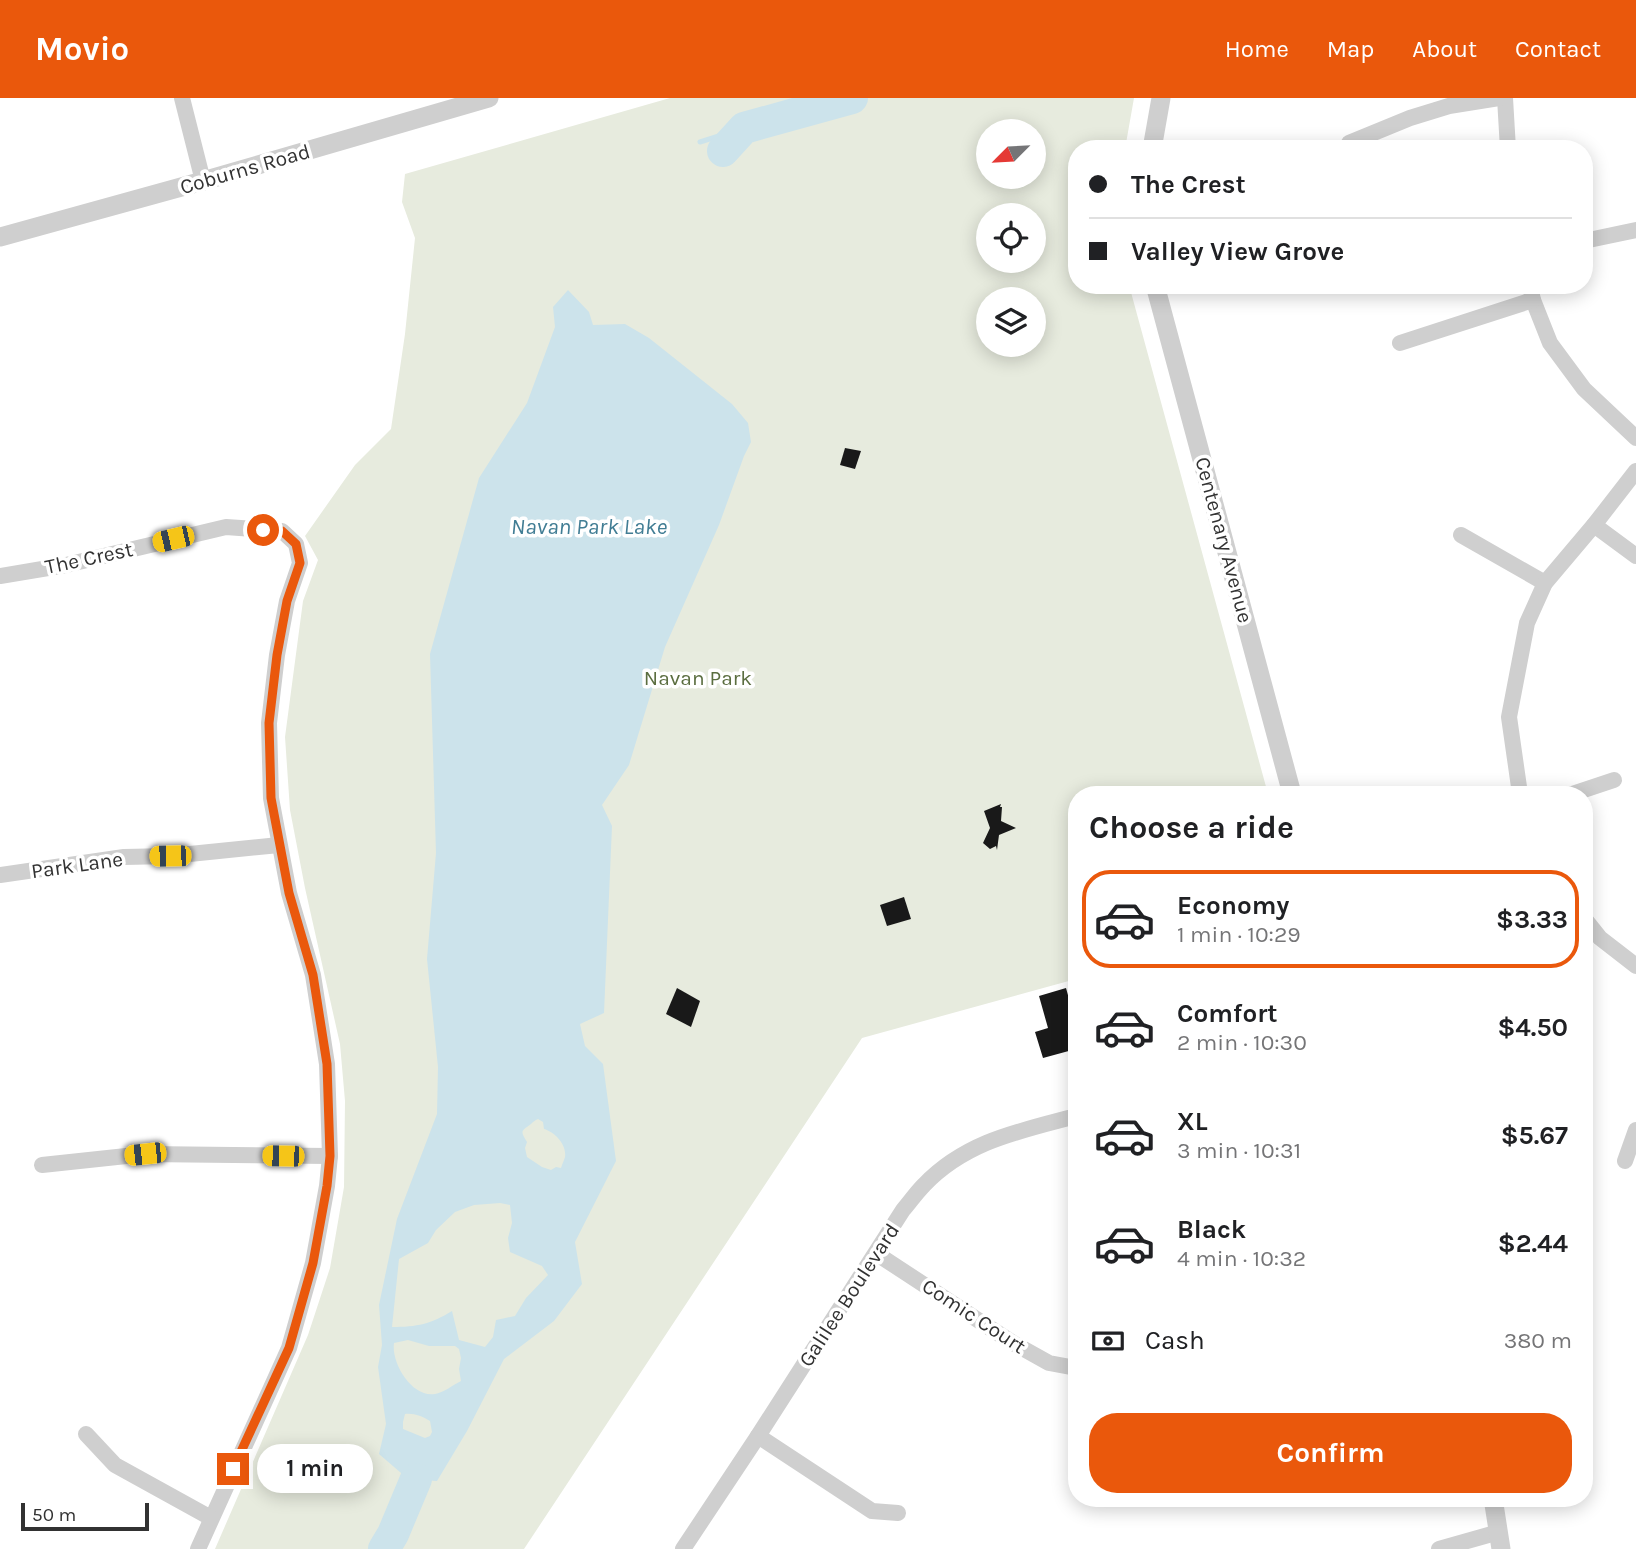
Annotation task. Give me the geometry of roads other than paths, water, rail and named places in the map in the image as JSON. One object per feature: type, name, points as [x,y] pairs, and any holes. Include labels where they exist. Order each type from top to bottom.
[{"type":"street","points":[[182,98],[203,181]]},
{"type":"street","name":"Coburns Road","points":[[0,237],[489,98]]},
{"type":"street","points":[[1154,140],[1161,98]]},
{"type":"street","points":[[1356,140],[1410,118],[1449,106],[1499,98]]},
{"type":"street","points":[[1505,98],[1507,140]]},
{"type":"street","points":[[1593,238],[1636,230]]},
{"type":"street","name":"Centenary Avenue","points":[[1158,294],[1290,786]]},
{"type":"street","points":[[1400,343],[1529,294]]},
{"type":"street","points":[[1532,294],[1550,343],[1584,389],[1636,438]]},
{"type":"street","points":[[1519,786],[1509,717],[1527,623],[1545,583],[1636,471]]},
{"type":"street","points":[[1594,525],[1636,556]]},
{"type":"street","name":"The Crest","points":[[0,576],[66,565],[226,527],[282,531],[296,544],[300,563],[287,601],[269,723],[271,798],[279,845]]},
{"type":"street","points":[[1461,535],[1545,583]]},
{"type":"street","points":[[1593,787],[1614,780]]},
{"type":"street","points":[[198,1549],[289,1348],[313,1263],[327,1186],[330,1156],[327,1064],[313,975],[289,893],[279,845]]},
{"type":"street","name":"Park Lane","points":[[0,875],[124,857],[170,856],[279,845]]},
{"type":"street","points":[[1593,929],[1600,938],[1636,966]]},
{"type":"street","name":"Galilee Boulevard","points":[[683,1549],[910,1202],[924,1185],[969,1150],[995,1138],[1068,1118]]},
{"type":"street","points":[[1625,1161],[1636,1130]]},
{"type":"street","points":[[42,1165],[145,1154],[330,1156]]},
{"type":"street","name":"Comic Court","points":[[877,1254],[1013,1343],[1049,1363],[1068,1367]]},
{"type":"street","points":[[86,1434],[115,1465],[211,1518]]},
{"type":"street","points":[[758,1436],[872,1511],[898,1513]]},
{"type":"street","points":[[1439,1549],[1500,1541],[1494,1507]]},
{"type":"water","name":"Navan Park Lake","points":[[568,290],[589,312],[593,325],[625,324],[649,338],[732,404],[748,423],[751,442],[719,525],[665,647],[629,765],[602,805],[612,826],[604,1013],[580,1024],[585,1046],[603,1064],[616,1161],[575,1242],[582,1284],[554,1321],[504,1359],[467,1431],[437,1481],[408,1479],[379,1454],[386,1424],[378,1367],[382,1345],[379,1305],[397,1219],[437,1114],[438,1067],[427,959],[436,853],[430,654],[479,478],[527,403],[555,327],[553,307]],"holes":[[[538,1119],[543,1122],[544,1129],[556,1136],[565,1152],[561,1168],[551,1170],[527,1157],[527,1142],[523,1136],[525,1128]],[[474,1205],[510,1205],[510,1252],[542,1266],[548,1275],[526,1298],[515,1316],[496,1320],[493,1337],[485,1347],[459,1340],[452,1311],[424,1324],[392,1327],[399,1259],[428,1243],[436,1230],[455,1212]],[[408,1340],[429,1346],[455,1346],[459,1349],[461,1358],[461,1381],[435,1394],[418,1391],[400,1369],[394,1343]],[[405,1414],[418,1415],[430,1421],[432,1432],[425,1438],[403,1429]]]},
{"type":"waterway","points":[[723,151],[744,128],[852,98]]},
{"type":"waterway","points":[[700,142],[744,128]]},
{"type":"waterway","points":[[384,1549],[416,1479]]},
{"type":"park label","name":"Navan Park","points":[[698,678]]}]
